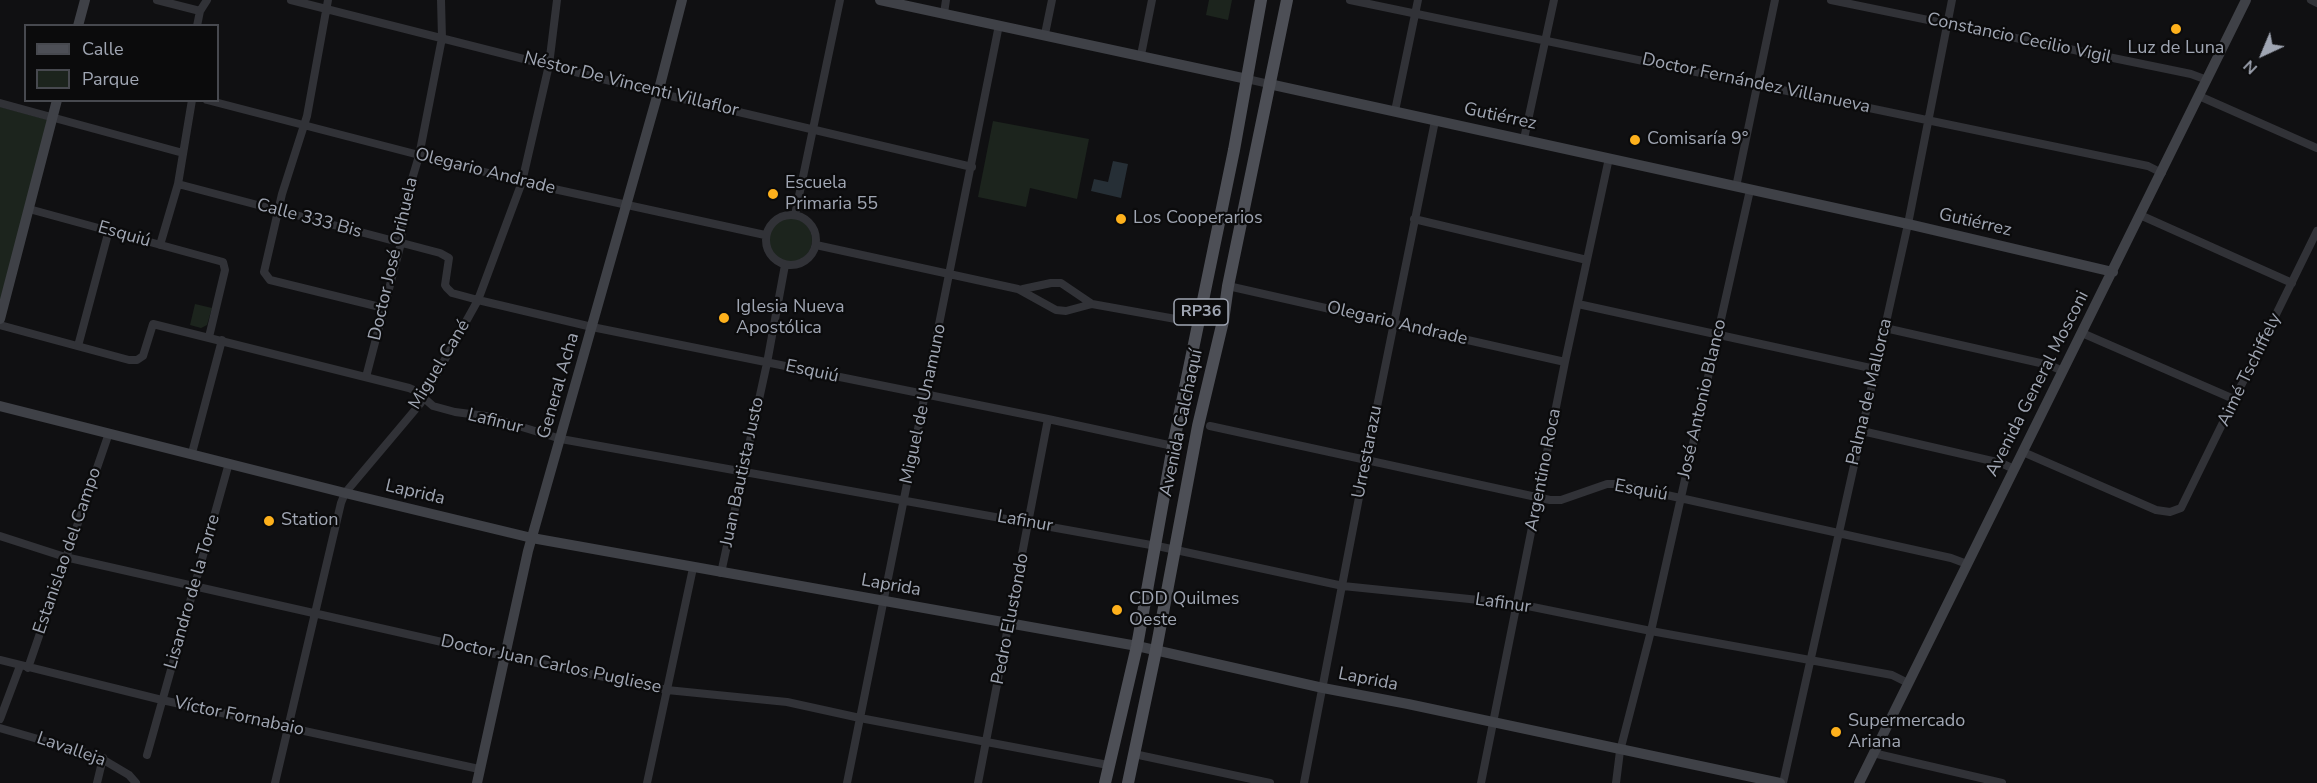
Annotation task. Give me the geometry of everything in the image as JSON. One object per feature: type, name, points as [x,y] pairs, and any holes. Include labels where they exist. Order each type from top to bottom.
[{"type":"main road","name":"Avenida Calchaquí","points":[[1105,783],[1137,646],[1154,545],[1261,0]]},
{"type":"main road","name":"Avenida Calchaquí","points":[[1128,783],[1156,650],[1198,426],[1223,321],[1228,286],[1287,0]]},
{"type":"street","points":[[79,24],[85,0]]},
{"type":"street","points":[[157,0],[200,11]]},
{"type":"street","points":[[197,24],[200,11],[207,0]]},
{"type":"street","name":"Néstor De Vincenti Villaflor","points":[[291,0],[658,93],[972,167]]},
{"type":"street","points":[[328,0],[305,125],[278,211],[264,272],[270,280],[384,308]]},
{"type":"street","name":"Doctor José Orihuela","points":[[366,377],[401,243],[403,209],[419,156],[442,38],[441,0]]},
{"type":"street","name":"Miguel Cané","points":[[274,783],[345,493],[423,398],[478,300],[522,182],[549,65],[557,0]]},
{"type":"street","name":"General Acha","points":[[477,783],[532,538],[627,206],[682,0]]},
{"type":"street","points":[[795,215],[840,0]]},
{"type":"street","name":"Gutiérrez","points":[[880,0],[1524,139],[2113,272]]},
{"type":"street","points":[[944,13],[946,0]]},
{"type":"street","points":[[1045,34],[1052,0]]},
{"type":"street","points":[[1141,55],[1152,0]]},
{"type":"street","name":"Doctor Fernández Villanueva","points":[[1350,0],[1928,119],[2148,166],[2162,172]]},
{"type":"street","points":[[1395,111],[1418,0]]},
{"type":"street","points":[[1524,139],[1554,0]]},
{"type":"street","points":[[1736,187],[1775,0]]},
{"type":"street","name":"Constancio Cecilio Vigil","points":[[1831,0],[2191,74],[2207,80]]},
{"type":"street","name":"Palma de Mallorca","points":[[1781,783],[1811,661],[1908,224],[1952,0]]},
{"type":"street","name":"Avenida General Mosconi","points":[[1859,783],[2246,0]]},
{"type":"street","points":[[2311,0],[2317,3]]},
{"type":"street","name":"Miguel de Unamuno","points":[[847,783],[999,25]]},
{"type":"street","points":[[2199,96],[2317,148]]},
{"type":"street","points":[[0,319],[56,102]]},
{"type":"street","points":[[160,245],[178,184],[192,102]]},
{"type":"street","name":"Olegario Andrade","points":[[215,102],[522,182],[765,235]]},
{"type":"street","points":[[0,103],[183,153]]},
{"type":"street","name":"Urrestarazu","points":[[1304,783],[1366,460],[1435,121]]},
{"type":"street","name":"Argentino Roca","points":[[1481,783],[1565,362],[1609,158]]},
{"type":"street","name":"Calle 333 Bis","points":[[178,184],[441,253],[449,258],[445,285],[452,293]]},
{"type":"street","name":"José Antonio Blanco","points":[[1616,783],[1620,751],[1651,631],[1750,190]]},
{"type":"street","name":"Esquiú","points":[[29,209],[219,260],[225,265],[225,270],[209,337]]},
{"type":"street","points":[[787,214],[795,215],[803,218],[814,229],[816,245],[813,253],[801,263],[785,265],[772,257],[765,243],[765,235],[773,221],[787,214]]},
{"type":"street","points":[[2140,215],[2292,283]]},
{"type":"street","points":[[1414,219],[1587,260]]},
{"type":"street","points":[[0,325],[78,346],[109,230]]},
{"type":"street","name":"Aimé Tschiffely","points":[[2023,452],[2156,510],[2170,512],[2181,508],[2317,231]]},
{"type":"street","points":[[816,245],[1018,289],[1056,310],[1066,311],[1092,304]]},
{"type":"street","name":"Juan Bautista Justo","points":[[721,573],[767,363],[785,265]]},
{"type":"street","points":[[1018,289],[1061,283],[1092,304],[1198,323]]},
{"type":"street","name":"Olegario Andrade","points":[[1228,286],[1565,362]]},
{"type":"street","name":"Esquiú","points":[[452,293],[592,327],[1048,419],[1173,447]]},
{"type":"street","points":[[1578,304],[1875,369]]},
{"type":"street","name":"Lafinur","points":[[78,346],[129,360],[137,360],[146,351],[153,324],[409,388],[429,404],[440,409],[486,416],[561,439],[1154,545],[1343,586],[1518,604],[1892,675],[1908,682]]},
{"type":"street","points":[[1885,328],[2049,365],[2063,371]]},
{"type":"street","points":[[2082,333],[2236,400]]},
{"type":"street","points":[[192,453],[222,340]]},
{"type":"street","name":"Laprida","points":[[0,406],[532,538],[1137,646],[1323,688],[1781,783]]},
{"type":"street","name":"Pedro Elustondo","points":[[978,783],[1048,419]]},
{"type":"street","name":"Esquiú","points":[[1210,426],[1539,498],[1561,500],[1611,484],[1952,558],[1967,564]]},
{"type":"street","points":[[1862,430],[2001,463],[2014,469]]},
{"type":"street","name":"Estanislao del Campo","points":[[0,719],[24,667],[109,433]]},
{"type":"street","name":"Lisandro de la Torre","points":[[147,755],[229,463]]},
{"type":"street","name":"Doctor Juan Carlos Pugliese","points":[[0,536],[65,556],[504,656],[667,690],[787,702],[1108,765]]},
{"type":"street","points":[[647,783],[693,568]]},
{"type":"street","name":"Víctor Fornabaio","points":[[0,660],[162,700],[479,769]]},
{"type":"street","name":"Lavalleja","points":[[0,728],[103,758],[135,779],[136,783]]},
{"type":"street","points":[[1873,753],[2002,783]]},
{"type":"street","points":[[1134,754],[1270,783]]},
{"type":"street","points":[[97,783],[103,758]]},
{"type":"green space","points":[[1209,0],[1232,0],[1228,20],[1206,15]]},
{"type":"green space","points":[[0,107],[49,120],[0,302]]},
{"type":"green space","points":[[993,121],[1089,139],[1077,199],[1030,188],[1026,207],[978,197]]},
{"type":"green space","points":[[790,218],[805,225],[812,240],[805,255],[790,262],[775,255],[768,240],[775,225]]},
{"type":"green space","points":[[195,304],[212,308],[207,325],[201,328],[190,325]]},
{"type":"shaded area","points":[[1113,161],[1128,164],[1121,198],[1091,191],[1094,179],[1108,182]]},
{"type":"place","name":"Luz de Luna","points":[[2176,29]]},
{"type":"place","name":"Comisaría 9°","points":[[1635,140]]},
{"type":"place","name":"Escuela Primaria 55","points":[[773,194]]},
{"type":"place","name":"Los Cooperarios","points":[[1121,219]]},
{"type":"place","name":"Iglesia Nueva Apostólica","points":[[724,318]]},
{"type":"place","name":"Station","points":[[269,521]]},
{"type":"place","name":"CDD Quilmes Oeste","points":[[1117,610]]},
{"type":"place","name":"Supermercado Ariana","points":[[1836,732]]}]
